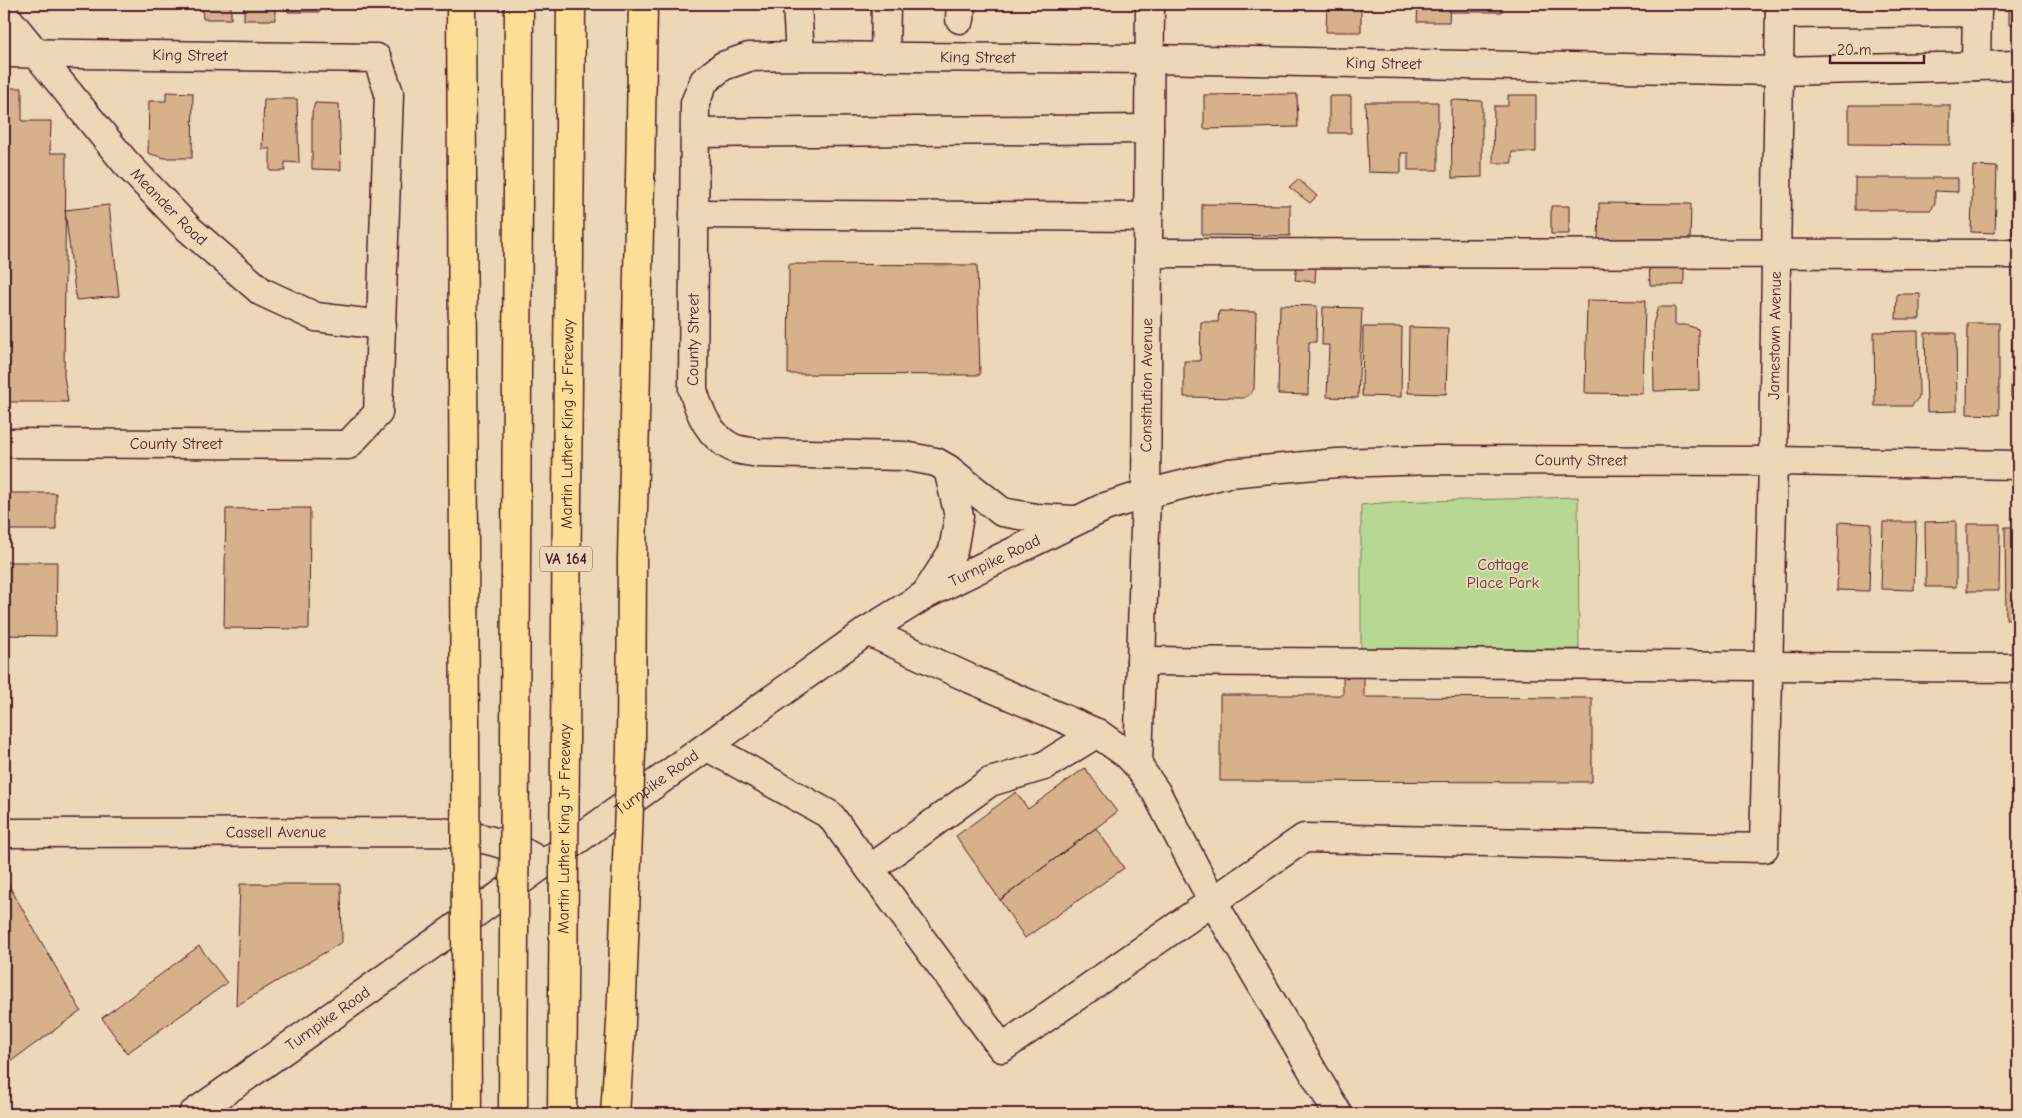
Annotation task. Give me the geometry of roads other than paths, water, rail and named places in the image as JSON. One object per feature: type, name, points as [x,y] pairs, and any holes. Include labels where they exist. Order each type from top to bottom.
[{"type":"highway","points":[[461,4],[467,1114]]},
{"type":"highway","name":"VA 164","points":[[513,1114],[519,4]]},
{"type":"highway","name":"Martin Luther King Jr Freeway","points":[[562,1114],[571,4]]},
{"type":"highway","points":[[615,1114],[621,1023],[631,752],[632,559],[643,4]]},
{"type":"street","points":[[797,4],[800,56]]},
{"type":"street","points":[[885,57],[886,4]]},
{"type":"street","name":"Constitution Avenue","points":[[1138,766],[1146,494],[1150,4]]},
{"type":"street","points":[[1780,9],[1977,8],[1976,66]]},
{"type":"street","name":"Jamestown Avenue","points":[[1213,902],[1304,838],[1764,848],[1773,461],[1780,9]]},
{"type":"street","name":"Meander Road","points":[[4,14],[137,176],[189,229],[262,292],[316,317],[382,326]]},
{"type":"street","name":"King Street","points":[[4,53],[377,58],[389,93],[382,326]]},
{"type":"street","name":"King Street","points":[[749,57],[1150,59],[1778,70],[2018,65]]},
{"type":"street","name":"County Street","points":[[749,57],[723,66],[704,81],[695,103],[693,390],[699,411],[709,429],[733,448],[757,453],[904,456],[936,462],[948,469],[1002,512],[1036,518],[1076,520]]},
{"type":"street","points":[[695,133],[1149,129]]},
{"type":"street","points":[[694,214],[1148,217]]},
{"type":"street","points":[[1148,253],[2018,254]]},
{"type":"street","name":"County Street","points":[[4,443],[348,445],[378,413],[382,326]]},
{"type":"street","name":"County Street","points":[[1146,494],[1229,473],[1337,463],[1433,460],[1773,461],[2018,465]]},
{"type":"street","points":[[925,595],[953,551],[959,516],[948,469]]},
{"type":"street","name":"Turnpike Road","points":[[193,1114],[868,631],[925,595],[1076,520],[1105,507],[1146,494]]},
{"type":"street","points":[[868,631],[971,679],[1097,733],[1128,755],[1156,792],[1213,902],[1338,1114]]},
{"type":"street","points":[[1141,661],[2018,668]]},
{"type":"street","points":[[870,869],[990,782],[1044,766],[1097,733]]},
{"type":"street","points":[[708,747],[830,815],[1002,1048],[1213,902]]},
{"type":"street","name":"Cassell Avenue","points":[[4,833],[440,832],[480,837],[520,850],[544,864]]},
{"type":"park label","name":"Cottage Place Park","points":[[1503,574]]}]
